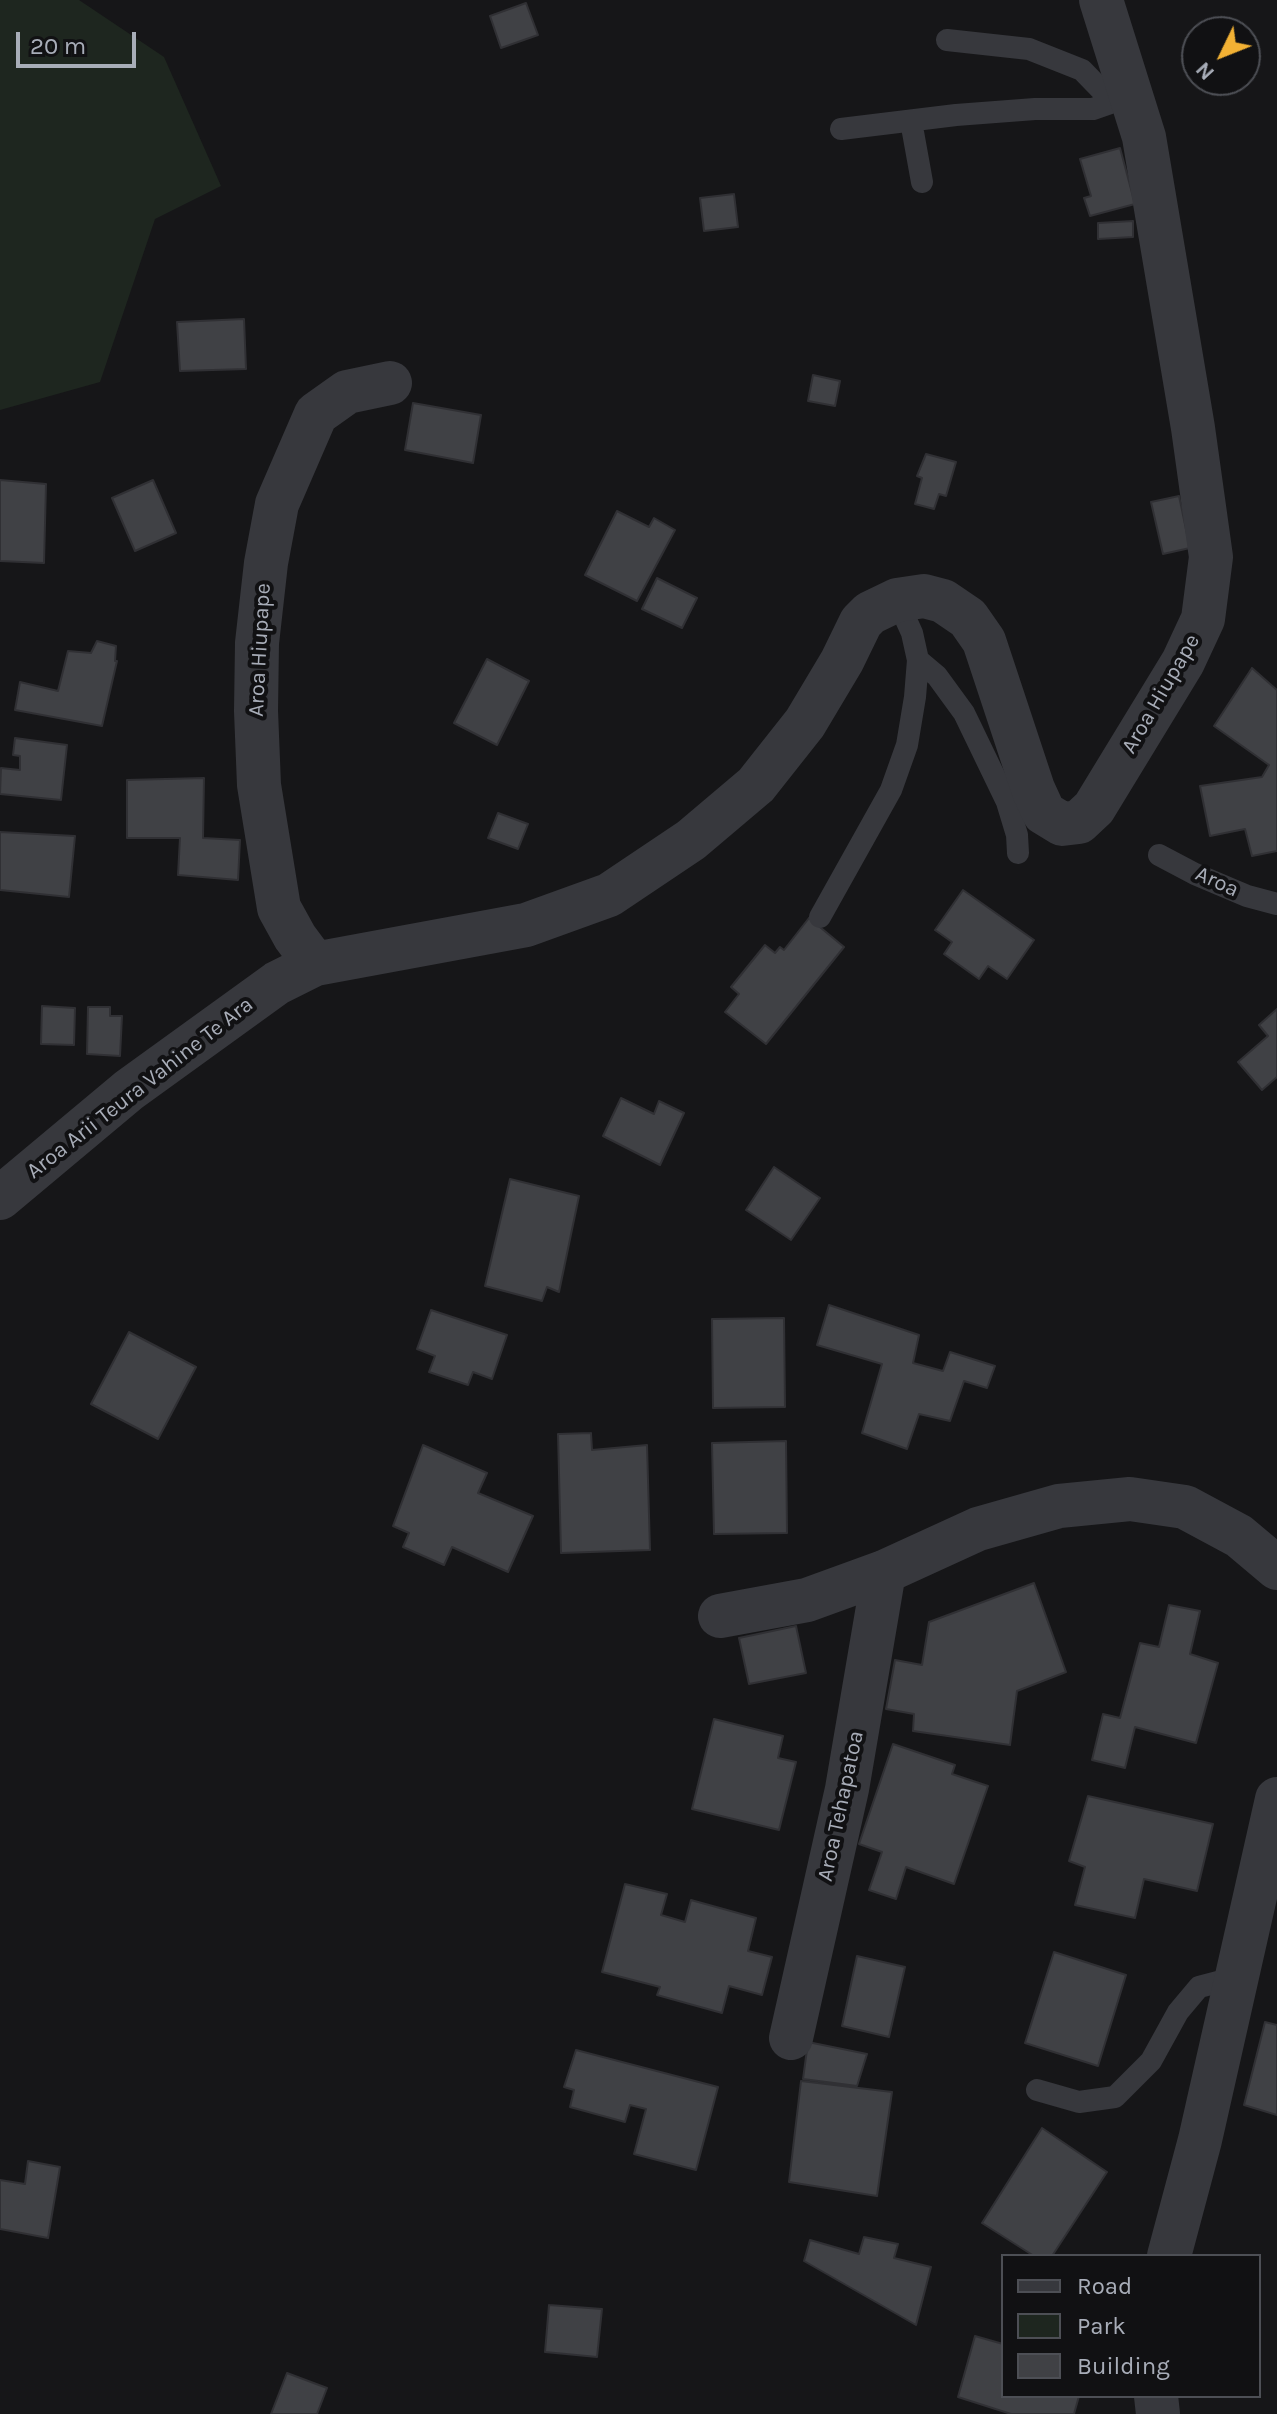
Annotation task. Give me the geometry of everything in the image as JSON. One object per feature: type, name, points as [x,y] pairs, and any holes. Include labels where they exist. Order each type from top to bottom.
[{"type":"street","name":"Aroa Hiupape","points":[[897,600],[924,596],[943,601],[968,618],[984,641],[1033,789],[1044,813],[1062,824],[1079,822],[1094,808],[1183,662],[1203,619],[1211,557],[1193,428],[1144,137],[1121,97],[1101,0]]},
{"type":"street","name":"Aroa Hiupape","points":[[315,964],[279,908],[259,785],[257,643],[266,563],[277,504],[316,414],[347,392],[390,383]]},
{"type":"street","name":"Aroa Arii Teura Vahine Te Ara","points":[[0,1198],[129,1090],[277,983],[315,964],[526,925],[609,895],[691,840],[756,785],[805,723],[861,622],[870,613],[897,600]]},
{"type":"street","points":[[720,1616],[807,1600],[884,1572],[978,1529],[1059,1506],[1130,1499],[1185,1507],[1239,1536],[1277,1568]]},
{"type":"street","name":"Aroa Tehapatoa","points":[[791,2038],[847,1789],[884,1572]]},
{"type":"street","points":[[1170,2254],[1200,2140],[1277,1799]]},
{"type":"lane","points":[[947,40],[1029,49],[1082,70],[1121,97]]},
{"type":"lane","points":[[841,129],[1035,109],[1093,109],[1121,97]]},
{"type":"lane","points":[[911,121],[922,182]]},
{"type":"lane","points":[[820,917],[891,790],[907,745],[918,660],[912,633],[897,600]]},
{"type":"lane","points":[[918,660],[937,676],[964,713],[1007,802],[1017,835],[1018,853]]},
{"type":"lane","name":"Aroa","points":[[1159,855],[1247,896],[1277,904]]},
{"type":"lane","points":[[1037,2090],[1079,2102],[1115,2097],[1151,2061],[1178,2012],[1199,1987],[1237,1977]]},
{"type":"green space","points":[[0,0],[79,0],[164,57],[221,186],[155,219],[100,382],[0,410]]},
{"type":"building","points":[[526,3],[538,35],[501,48],[490,16]]},
{"type":"building","points":[[1120,148],[1135,204],[1090,216],[1084,198],[1091,196],[1080,159]]},
{"type":"building","points":[[734,194],[738,227],[704,231],[700,198]]},
{"type":"building","points":[[1133,221],[1133,237],[1098,239],[1098,223]]},
{"type":"building","points":[[244,319],[246,369],[180,371],[177,322]]},
{"type":"building","points":[[813,375],[840,381],[835,406],[808,401]]},
{"type":"building","points":[[413,403],[481,415],[473,463],[405,450]]},
{"type":"building","points":[[926,454],[956,462],[946,496],[939,494],[934,509],[915,504],[922,478],[917,476]]},
{"type":"building","points":[[0,480],[46,484],[44,563],[0,561]]},
{"type":"building","points":[[153,480],[176,533],[135,551],[112,498]]},
{"type":"building","points":[[1179,496],[1190,548],[1163,554],[1151,502]]},
{"type":"building","points":[[617,511],[649,527],[654,518],[675,530],[637,601],[585,575]]},
{"type":"building","points":[[657,578],[697,598],[682,628],[642,609]]},
{"type":"building","points":[[97,641],[116,646],[117,661],[102,726],[15,710],[20,682],[58,691],[68,651],[91,653]]},
{"type":"building","points":[[487,659],[529,681],[497,745],[454,723]]},
{"type":"building","points":[[1252,668],[1277,690],[1277,851],[1252,856],[1245,829],[1210,836],[1200,786],[1262,777],[1269,765],[1214,726]]},
{"type":"building","points":[[15,738],[67,745],[61,800],[0,794],[1,768],[20,770],[20,756],[13,755]]},
{"type":"building","points":[[204,778],[203,838],[240,840],[238,880],[178,875],[180,838],[127,838],[127,780]]},
{"type":"building","points":[[498,813],[528,824],[518,849],[488,838]]},
{"type":"building","points":[[0,832],[75,836],[69,897],[0,890]]},
{"type":"building","points":[[963,890],[1034,940],[1007,979],[988,966],[979,979],[944,954],[952,942],[935,930]]},
{"type":"building","points":[[809,918],[844,947],[766,1044],[725,1012],[739,994],[731,987],[765,945],[775,953],[780,947],[784,950]]},
{"type":"building","points":[[42,1006],[75,1008],[74,1045],[41,1044]]},
{"type":"building","points":[[88,1007],[110,1007],[110,1016],[122,1016],[120,1056],[87,1054]]},
{"type":"building","points":[[1277,1009],[1277,1077],[1262,1090],[1238,1062],[1268,1036],[1259,1025]]},
{"type":"building","points":[[621,1098],[654,1114],[659,1101],[684,1113],[660,1165],[603,1136]]},
{"type":"building","points":[[774,1167],[820,1198],[791,1240],[746,1210]]},
{"type":"building","points":[[510,1179],[579,1196],[559,1292],[547,1287],[542,1301],[485,1286]]},
{"type":"building","points":[[829,1305],[919,1335],[913,1363],[943,1371],[950,1352],[995,1366],[987,1388],[964,1381],[950,1421],[919,1414],[907,1449],[862,1433],[882,1364],[817,1345]]},
{"type":"building","points":[[431,1310],[507,1335],[492,1379],[473,1372],[468,1385],[429,1372],[435,1356],[417,1349]]},
{"type":"building","points":[[784,1318],[785,1407],[713,1408],[712,1319]]},
{"type":"building","points":[[129,1332],[196,1367],[158,1439],[91,1404]]},
{"type":"building","points":[[591,1433],[592,1450],[647,1445],[650,1550],[561,1553],[558,1434]]},
{"type":"building","points":[[786,1441],[787,1533],[714,1534],[712,1443]]},
{"type":"building","points":[[423,1445],[487,1473],[478,1493],[533,1516],[508,1572],[452,1547],[444,1565],[403,1547],[409,1533],[393,1526]]},
{"type":"building","points":[[1034,1583],[1066,1672],[1017,1691],[1010,1745],[913,1731],[914,1714],[886,1709],[895,1660],[922,1665],[929,1622]]},
{"type":"building","points":[[1169,1605],[1200,1611],[1190,1654],[1218,1663],[1196,1743],[1135,1727],[1125,1768],[1092,1760],[1103,1714],[1120,1718],[1140,1643],[1159,1647]]},
{"type":"building","points":[[796,1626],[806,1673],[749,1684],[739,1638]]},
{"type":"building","points":[[714,1719],[783,1736],[778,1758],[796,1762],[779,1830],[692,1809]]},
{"type":"building","points":[[893,1744],[955,1765],[952,1774],[988,1786],[954,1884],[906,1867],[896,1899],[869,1890],[882,1852],[859,1844]]},
{"type":"building","points":[[1088,1796],[1213,1824],[1197,1891],[1144,1879],[1135,1918],[1075,1905],[1085,1867],[1069,1861]]},
{"type":"building","points":[[625,1884],[667,1894],[661,1915],[685,1922],[691,1900],[756,1918],[748,1951],[772,1957],[762,1995],[729,1986],[722,2013],[657,1995],[660,1987],[602,1972]]},
{"type":"building","points":[[1054,1952],[1126,1975],[1098,2066],[1025,2043]]},
{"type":"building","points":[[857,1956],[905,1967],[889,2037],[842,2026]]},
{"type":"building","points":[[1265,2022],[1277,2025],[1277,2115],[1244,2105]]},
{"type":"building","points":[[808,2042],[867,2054],[857,2086],[803,2079]]},
{"type":"building","points":[[576,2050],[718,2087],[696,2170],[634,2154],[646,2109],[630,2105],[625,2122],[570,2107],[574,2090],[564,2087]]},
{"type":"building","points":[[801,2081],[892,2092],[877,2196],[789,2182]]},
{"type":"building","points":[[1042,2128],[1107,2172],[1053,2254],[1031,2254],[982,2223]]},
{"type":"building","points":[[28,2161],[60,2167],[48,2238],[0,2229],[0,2180],[25,2184]]},
{"type":"building","points":[[864,2237],[898,2244],[894,2258],[931,2267],[916,2325],[804,2261],[810,2240],[859,2254]]},
{"type":"building","points":[[549,2305],[602,2309],[597,2357],[545,2352]]},
{"type":"building","points":[[975,2336],[1001,2343],[1001,2398],[1078,2398],[1074,2414],[1011,2414],[958,2397]]},
{"type":"building","points":[[287,2373],[327,2388],[317,2414],[271,2414]]}]
